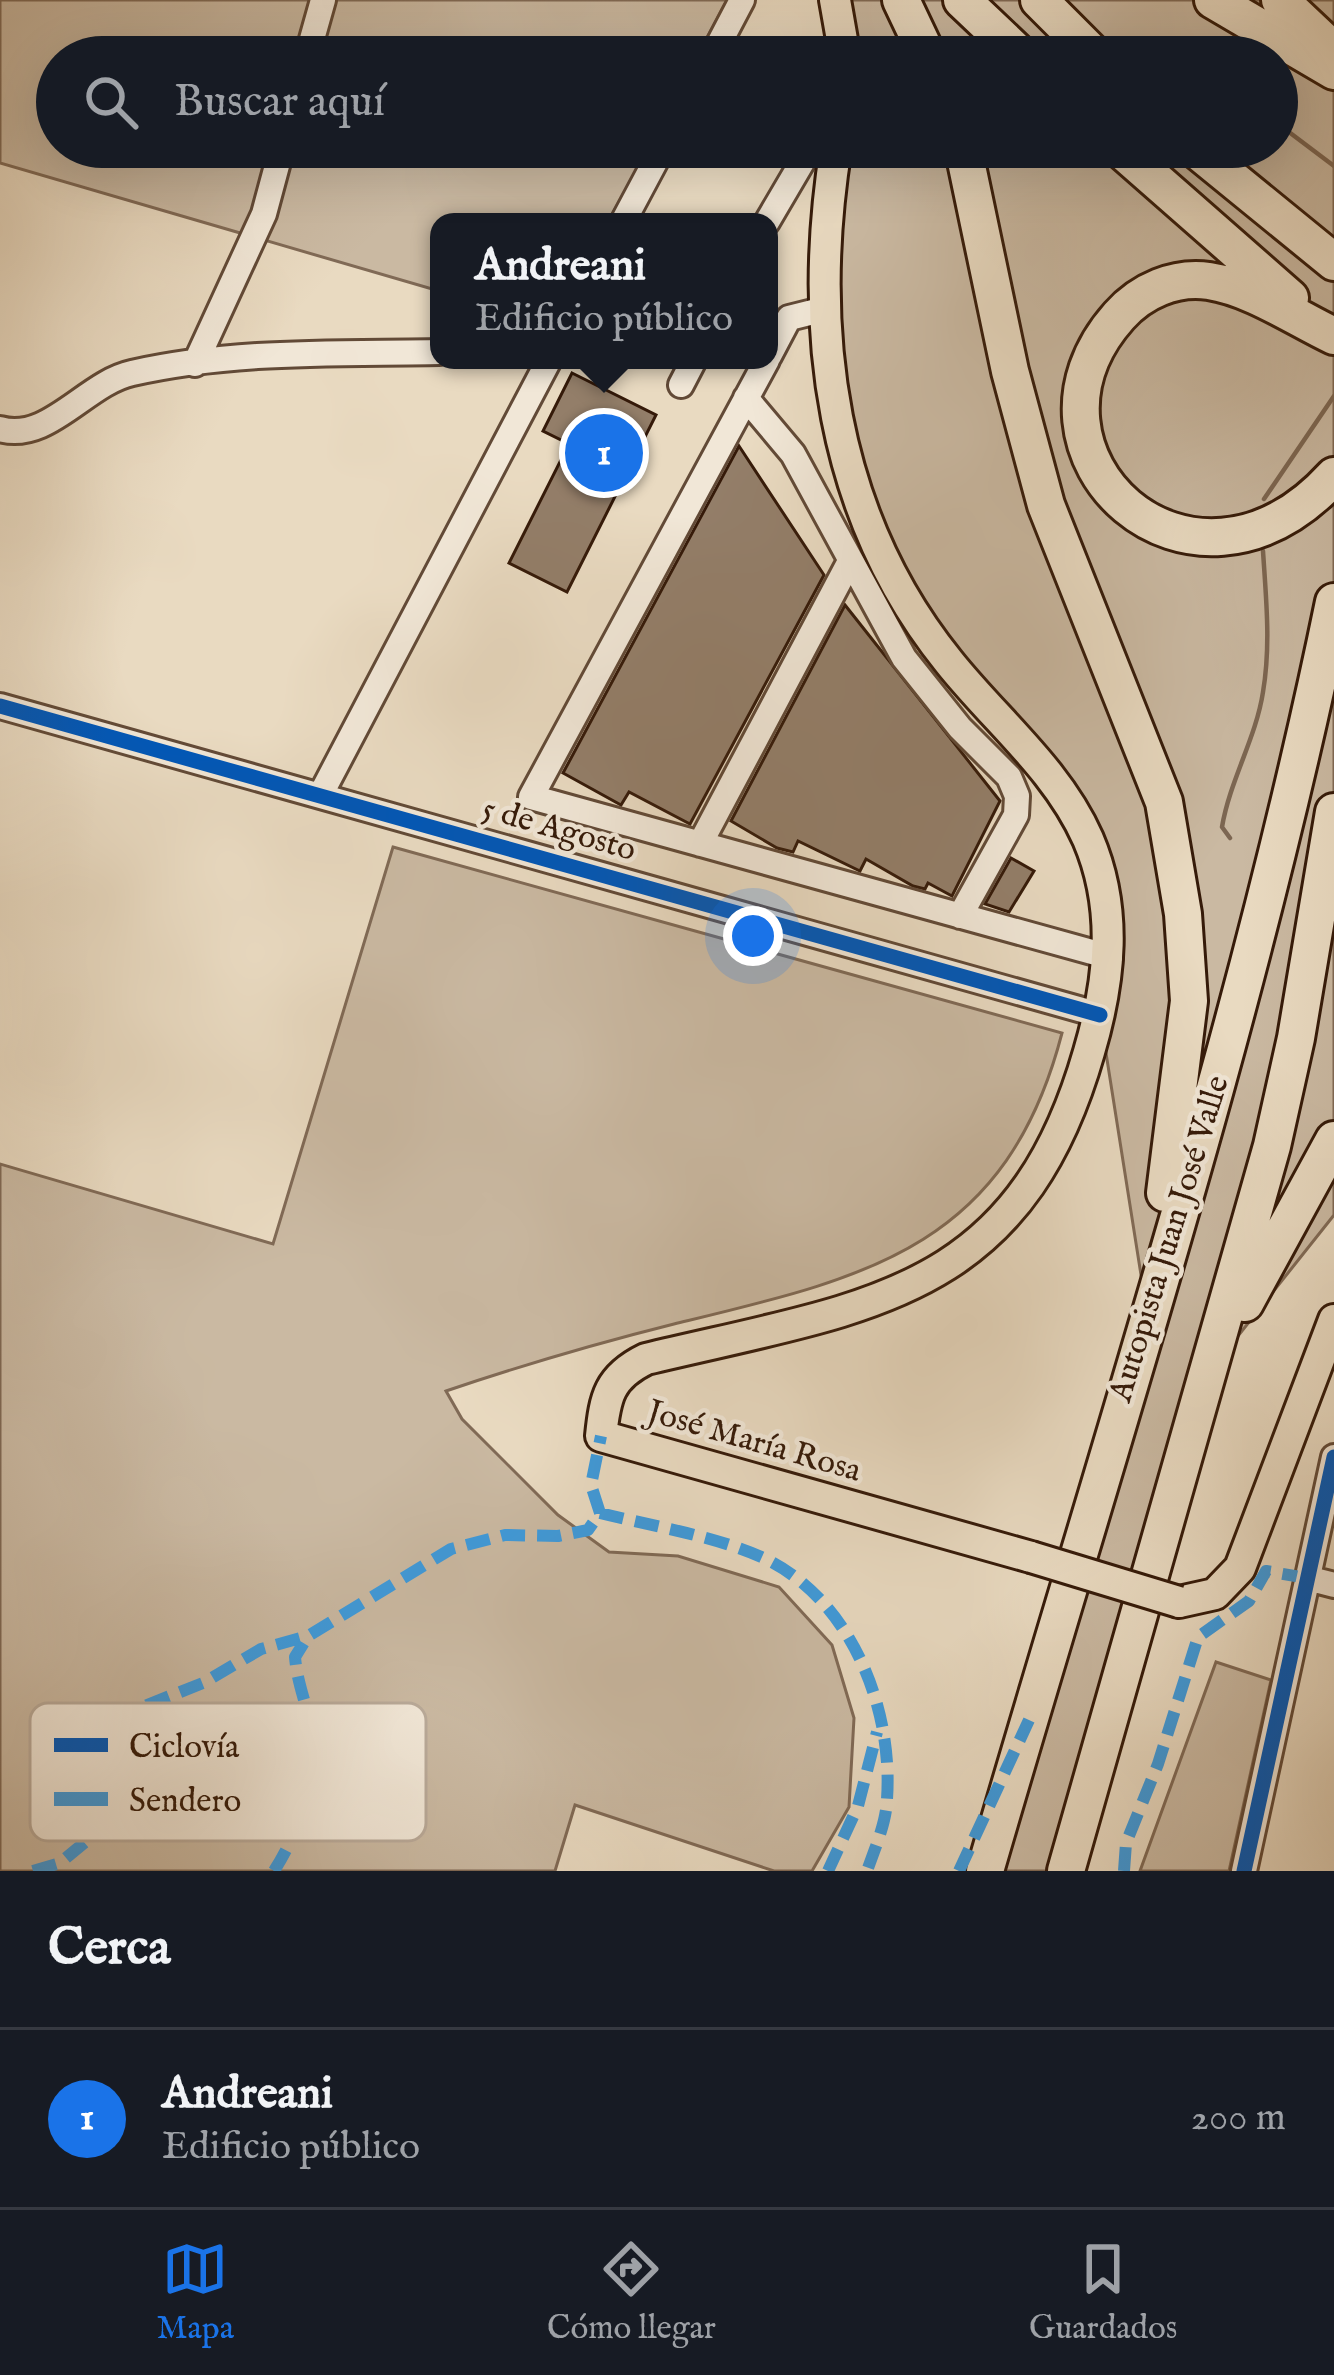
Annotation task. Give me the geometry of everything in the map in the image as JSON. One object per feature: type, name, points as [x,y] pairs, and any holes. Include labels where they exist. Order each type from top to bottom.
[{"type":"highway","points":[[901,0],[918,36]]},
{"type":"highway","points":[[962,0],[1000,36]]},
{"type":"highway","points":[[1039,0],[1075,36]]},
{"type":"highway","points":[[1214,0],[1275,36]]},
{"type":"highway","points":[[1280,0],[1334,51]]},
{"type":"highway","points":[[1298,50],[1334,71]]},
{"type":"highway","points":[[968,168],[1046,505],[1164,802],[1183,914],[1189,1001],[1147,1313]]},
{"type":"highway","points":[[1142,168],[1334,336]]},
{"type":"highway","points":[[1219,168],[1334,262]]},
{"type":"highway","points":[[1334,336],[1240,288],[1205,280],[1175,281],[1148,292],[1110,326],[1092,358],[1083,422],[1090,454],[1107,487],[1132,514],[1186,536],[1208,540],[1278,523],[1334,476]]},
{"type":"highway","name":"Autopista Juan José Valle","points":[[985,1871],[1269,889],[1334,602]]},
{"type":"highway","name":"Autopista Juan José Valle","points":[[1066,1871],[1211,1370],[1286,1082],[1334,812]]},
{"type":"highway","points":[[1211,1370],[1334,1140]]},
{"type":"main road","points":[[835,0],[841,36]]},
{"type":"main road","points":[[833,168],[823,226],[821,310],[845,454],[897,586],[948,661],[1063,789],[1090,842],[1101,881],[1110,957],[1100,1016]]},
{"type":"main road","name":"José María Rosa","points":[[1100,1016],[1075,1103],[1052,1152],[1029,1191],[977,1243],[925,1278],[874,1301],[646,1359],[615,1380],[603,1409],[601,1436],[1179,1602],[1215,1594],[1240,1568],[1334,1320]]},
{"type":"street","points":[[314,36],[323,0]]},
{"type":"street","points":[[723,36],[742,0]]},
{"type":"street","points":[[195,364],[263,214],[276,168]]},
{"type":"street","points":[[628,213],[652,168]]},
{"type":"street","points":[[772,213],[799,168]]},
{"type":"street","points":[[778,339],[789,318],[821,310]]},
{"type":"street","points":[[0,429],[16,434],[40,427],[77,398],[128,374],[278,352],[430,352]]},
{"type":"street","points":[[321,794],[544,369]]},
{"type":"street","points":[[681,385],[689,369]]},
{"type":"street","points":[[762,369],[531,797],[1110,957]]},
{"type":"street","points":[[746,398],[793,454],[904,658],[960,728],[1009,777],[1017,796],[1016,815],[960,916]]},
{"type":"street","points":[[700,844],[850,561]]},
{"type":"street","name":"5 de Agosto","points":[[0,706],[1100,1016]]},
{"type":"street","points":[[1244,1871],[1334,1457]]},
{"type":"street","points":[[1307,1577],[1334,1585]]},
{"type":"shaded area","points":[[0,0],[727,0],[708,36],[36,36],[36,168],[638,168],[613,213],[430,213],[430,288],[0,163]]},
{"type":"shaded area","points":[[835,0],[1334,0],[1334,1215],[1211,1370],[1051,1871],[1000,1871],[1147,1313],[1100,1015],[1090,842],[897,586],[830,385],[835,168],[1298,168],[1298,36],[841,36]]},
{"type":"shaded area","points":[[393,847],[1062,1033],[1037,1106],[1004,1163],[965,1208],[918,1242],[865,1269],[807,1290],[588,1347],[446,1391],[462,1419],[558,1515],[609,1552],[678,1556],[779,1587],[832,1645],[854,1718],[849,1807],[812,1871],[774,1871],[575,1805],[555,1871],[0,1871],[0,1164],[273,1244]]},
{"type":"shaded area","points":[[1216,1662],[1271,1680],[1229,1871],[1140,1871]]},
{"type":"building","points":[[572,373],[656,415],[567,592],[509,563],[569,444],[543,431]]},
{"type":"building","points":[[739,446],[824,575],[690,824],[629,792],[621,805],[563,773]]},
{"type":"building","points":[[845,605],[1000,801],[952,896],[928,883],[925,889],[913,886],[866,859],[860,871],[798,841],[793,852],[777,848],[731,821]]},
{"type":"building","points":[[1011,858],[1034,871],[1009,912],[985,904]]},
{"type":"waterway","points":[[1298,139],[1334,166]]},
{"type":"waterway","points":[[1264,499],[1334,396]]},
{"type":"waterway","points":[[1230,838],[1222,827],[1260,709],[1265,674],[1263,551]]},
{"type":"marked path","points":[[600,1513],[591,1485],[601,1436]]},
{"type":"marked path","points":[[600,1513],[759,1556],[792,1574],[843,1629],[875,1698],[888,1773],[886,1810],[867,1871]]},
{"type":"marked path","points":[[152,1703],[203,1683],[261,1649],[308,1636],[451,1549],[505,1535],[558,1536],[588,1530],[600,1513]]},
{"type":"marked path","points":[[1124,1871],[1126,1843],[1158,1764],[1198,1637],[1249,1601],[1266,1571],[1307,1578]]},
{"type":"marked path","points":[[305,1703],[295,1657],[308,1636]]},
{"type":"marked path","points":[[959,1871],[1029,1720]]},
{"type":"marked path","points":[[828,1871],[858,1806],[877,1732]]},
{"type":"marked path","points":[[33,1871],[60,1863],[86,1841]]},
{"type":"marked path","points":[[274,1871],[290,1841]]},
{"type":"cycle path","points":[[0,706],[1100,1015]]},
{"type":"cycle path","points":[[1244,1871],[1334,1457]]},
{"type":"place","name":"Andreani","points":[[604,453]]}]
